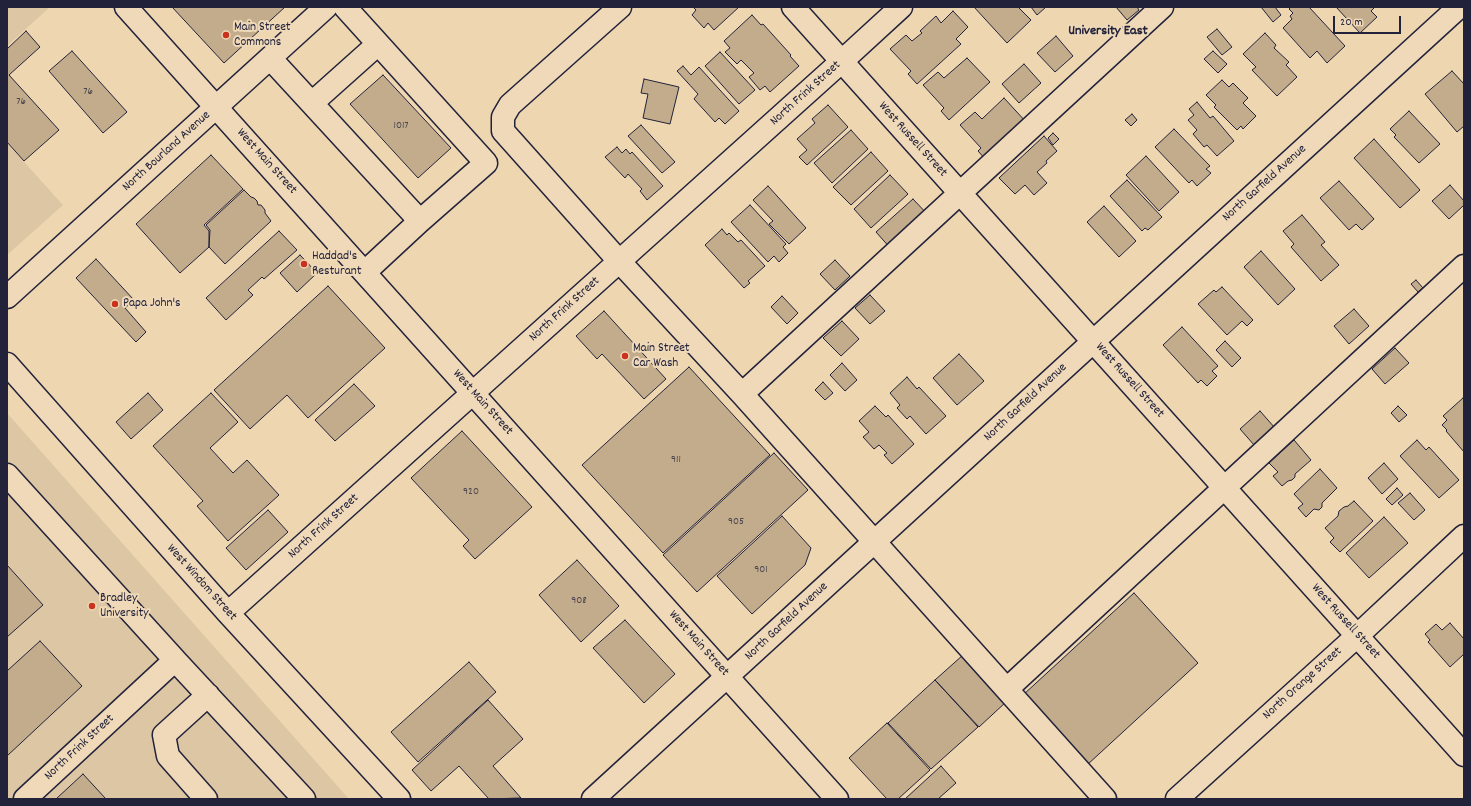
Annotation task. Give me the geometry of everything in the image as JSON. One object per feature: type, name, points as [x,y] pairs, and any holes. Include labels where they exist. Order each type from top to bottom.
[{"type":"street","name":"West Main Street","points":[[126,7],[837,799]]},
{"type":"street","name":"North Bourland Avenue","points":[[7,297],[326,7]]},
{"type":"street","points":[[345,7],[486,163],[365,272]]},
{"type":"street","points":[[620,7],[510,105],[503,117],[503,131],[619,261],[742,394],[1105,799]]},
{"type":"street","name":"West Russell Street","points":[[793,7],[1464,755]]},
{"type":"street","name":"North Frink Street","points":[[228,613],[901,7]]},
{"type":"street","points":[[742,394],[1162,7]]},
{"type":"street","name":"North Garfield Avenue","points":[[593,799],[1459,7]]},
{"type":"street","points":[[312,103],[378,44]]},
{"type":"street","points":[[270,58],[420,221]]},
{"type":"street","points":[[1007,689],[1464,266]]},
{"type":"street","name":"West Windom Street","points":[[7,364],[228,613],[399,799]]},
{"type":"street","points":[[7,475],[304,799]]},
{"type":"street","name":"North Orange Street","points":[[1177,799],[1357,636],[1464,536]]},
{"type":"street","name":"North Frink Street","points":[[25,799],[175,660]]},
{"type":"street","points":[[206,799],[168,756],[164,735],[208,695]]},
{"type":"shaded area","points":[[7,7],[50,7],[7,46]]},
{"type":"shaded area","points":[[7,143],[63,205],[7,255]]},
{"type":"shaded area","name":"Bradley University","points":[[7,413],[349,799],[7,799]]},
{"type":"building","name":"Main Street Commons","points":[[172,7],[285,7],[224,63]]},
{"type":"building","points":[[693,7],[739,7],[714,30],[708,23],[704,28],[692,15],[696,10]]},
{"type":"building","points":[[974,7],[1018,7],[1031,20],[1007,43]]},
{"type":"building","points":[[1031,7],[1046,7],[1037,15]]},
{"type":"building","points":[[1116,7],[1137,7],[1139,10],[1127,20]]},
{"type":"building","points":[[1261,7],[1275,7],[1281,15],[1273,22]]},
{"type":"building","points":[[1291,7],[1309,7],[1345,46],[1327,63],[1317,51],[1310,58],[1283,28],[1292,19],[1290,16],[1293,13],[1289,9]]},
{"type":"building","points":[[1336,7],[1375,7],[1371,11],[1377,17],[1360,33]]},
{"type":"building","points":[[953,11],[968,27],[956,39],[961,44],[917,84],[908,74],[911,71],[890,49],[906,35],[912,41],[922,33],[920,31],[936,16],[941,23]]},
{"type":"building","points":[[752,15],[761,25],[763,24],[799,66],[770,92],[765,86],[760,90],[749,77],[754,73],[741,60],[737,64],[725,52],[730,48],[724,41]]},
{"type":"building","points":[[1217,29],[1232,47],[1222,55],[1207,37]]},
{"type":"building","points":[[26,31],[40,47],[9,75],[59,130],[24,161],[7,142],[7,49]]},
{"type":"building","points":[[1265,33],[1276,45],[1274,48],[1289,62],[1286,65],[1297,77],[1277,96],[1252,70],[1256,67],[1243,54]]},
{"type":"building","points":[[1056,36],[1073,56],[1055,72],[1037,53]]},
{"type":"building","points":[[72,51],[127,112],[103,133],[49,71]]},
{"type":"building","points":[[1213,51],[1227,64],[1218,73],[1204,59]]},
{"type":"building","points":[[720,52],[755,90],[739,104],[705,66]]},
{"type":"building","points":[[967,58],[990,82],[949,120],[941,111],[944,108],[923,85],[938,72],[944,78]]},
{"type":"building","points":[[1024,64],[1041,83],[1019,103],[1002,84]]},
{"type":"building","points":[[683,66],[691,75],[699,67],[739,111],[725,124],[719,118],[715,122],[694,99],[698,94],[677,71]]},
{"type":"building","points":[[1452,71],[1464,84],[1464,126],[1457,132],[1425,94]]},
{"type":"building","points":[[383,75],[451,148],[418,178],[350,104]]},
{"type":"building","points":[[644,79],[679,87],[670,124],[643,118],[648,94],[641,93]]},
{"type":"building","points":[[1222,80],[1229,87],[1233,83],[1248,98],[1243,103],[1256,116],[1243,129],[1241,126],[1237,130],[1214,107],[1216,105],[1206,95]]},
{"type":"building","points":[[1004,98],[1027,123],[986,160],[978,151],[981,148],[960,125],[975,112],[982,119]]},
{"type":"building","points":[[1197,102],[1210,118],[1213,116],[1234,141],[1217,156],[1207,145],[1204,147],[1193,134],[1197,130],[1188,120],[1194,115],[1189,109]]},
{"type":"building","points":[[828,105],[848,127],[807,165],[799,157],[807,150],[797,139],[815,123],[812,119]]},
{"type":"building","points":[[1409,111],[1440,144],[1419,163],[1394,137],[1396,135],[1390,129]]},
{"type":"building","points":[[1132,114],[1137,120],[1131,126],[1125,120]]},
{"type":"building","points":[[641,125],[675,162],[662,173],[628,136]]},
{"type":"building","points":[[1174,129],[1210,166],[1206,169],[1211,173],[1197,186],[1192,180],[1189,183],[1155,147]]},
{"type":"building","points":[[851,130],[868,149],[832,183],[814,163]]},
{"type":"building","points":[[1053,133],[1059,139],[1053,145],[1048,138]]},
{"type":"building","points":[[1044,136],[1057,151],[1037,172],[1047,183],[1034,195],[1025,185],[1015,194],[999,178]]},
{"type":"building","points":[[1374,139],[1420,190],[1400,208],[1354,158]]},
{"type":"building","points":[[617,147],[622,153],[626,149],[630,154],[632,152],[663,186],[647,200],[640,191],[642,189],[628,174],[625,178],[605,157]]},
{"type":"building","points":[[871,152],[888,171],[851,205],[833,187]]},
{"type":"building","points":[[211,155],[243,189],[204,225],[209,231],[209,247],[180,273],[136,224]]},
{"type":"building","points":[[1146,156],[1179,192],[1159,211],[1126,175]]},
{"type":"building","points":[[890,175],[908,194],[871,228],[854,209]]},
{"type":"building","points":[[1127,180],[1162,217],[1148,230],[1145,228],[1142,231],[1110,196]]},
{"type":"building","points":[[1339,181],[1374,219],[1362,230],[1356,224],[1349,230],[1320,198]]},
{"type":"building","points":[[1450,185],[1464,201],[1464,205],[1449,219],[1432,201]]},
{"type":"building","points":[[768,186],[806,228],[789,244],[769,224],[773,221],[753,200]]},
{"type":"building","points":[[244,190],[257,201],[258,205],[261,205],[271,221],[225,264],[209,247],[210,230],[206,225]]},
{"type":"building","points":[[913,199],[929,216],[892,250],[876,232]]},
{"type":"building","points":[[750,205],[786,244],[783,247],[788,253],[779,262],[774,256],[768,262],[731,222]]},
{"type":"building","points":[[1104,206],[1136,241],[1119,257],[1087,222]]},
{"type":"building","points":[[1302,215],[1325,242],[1321,245],[1339,265],[1321,281],[1291,247],[1294,244],[1283,231]]},
{"type":"building","points":[[722,229],[727,235],[729,233],[738,242],[741,240],[765,266],[748,281],[750,283],[744,288],[705,245]]},
{"type":"building","points":[[279,231],[297,250],[264,279],[262,277],[248,290],[253,295],[226,320],[206,298]]},
{"type":"building","points":[[1261,251],[1295,289],[1278,305],[1244,267]]},
{"type":"building","points":[[300,255],[317,273],[297,292],[280,273]]},
{"type":"building","name":"Papa John's","points":[[96,259],[134,300],[125,308],[146,332],[136,342],[76,278]]},
{"type":"building","points":[[835,260],[850,276],[835,290],[820,274]]},
{"type":"building","points":[[1416,280],[1423,288],[1418,292],[1411,284]]},
{"type":"building","points":[[328,286],[385,348],[308,418],[287,395],[250,429],[214,390]]},
{"type":"building","points":[[1222,287],[1253,320],[1247,326],[1242,321],[1227,335],[1198,304],[1214,290],[1216,292]]},
{"type":"building","points":[[870,295],[885,311],[870,324],[855,308]]},
{"type":"building","points":[[782,296],[798,313],[787,324],[771,307]]},
{"type":"building","points":[[1354,309],[1369,326],[1349,344],[1334,326]]},
{"type":"building","name":"Main Street Car Wash","points":[[604,311],[666,379],[644,399],[602,354],[597,359],[576,336]]},
{"type":"building","points":[[842,321],[859,339],[841,356],[823,338]]},
{"type":"building","points":[[1182,327],[1218,366],[1212,371],[1217,376],[1207,386],[1201,380],[1198,383],[1163,345]]},
{"type":"building","points":[[1225,341],[1241,358],[1232,367],[1216,350]]},
{"type":"building","points":[[1395,348],[1409,363],[1385,384],[1372,369]]},
{"type":"building","points":[[959,354],[984,381],[957,405],[933,378]]},
{"type":"building","points":[[842,363],[857,380],[845,391],[830,375]]},
{"type":"building","points":[[689,367],[770,455],[663,553],[582,465]]},
{"type":"building","points":[[907,377],[917,389],[919,387],[946,416],[926,434],[910,416],[907,419],[897,408],[900,405],[890,393]]},
{"type":"building","points":[[823,382],[833,393],[825,400],[815,390]]},
{"type":"building","points":[[354,384],[375,406],[335,441],[315,420]]},
{"type":"building","points":[[148,393],[163,410],[131,439],[116,422]]},
{"type":"building","points":[[211,393],[238,422],[210,448],[233,473],[247,460],[279,495],[228,541],[197,506],[203,501],[153,446]]},
{"type":"building","points":[[1463,398],[1464,452],[1442,425],[1447,420],[1443,416]]},
{"type":"building","points":[[875,406],[886,417],[888,415],[914,444],[892,464],[884,455],[887,453],[879,445],[874,449],[863,437],[869,432],[859,421]]},
{"type":"building","points":[[1398,406],[1407,415],[1399,422],[1391,413]]},
{"type":"building","points":[[1260,411],[1275,428],[1255,446],[1240,429]]},
{"type":"building","points":[[462,431],[532,507],[475,559],[463,546],[469,540],[411,478]]},
{"type":"building","points":[[1294,440],[1311,460],[1295,474],[1295,477],[1292,480],[1288,481],[1282,486],[1273,476],[1278,472],[1269,463]]},
{"type":"building","points":[[1417,440],[1426,450],[1429,447],[1459,480],[1439,498],[1400,456]]},
{"type":"building","points":[[774,453],[808,490],[697,592],[663,555]]},
{"type":"building","points":[[1384,463],[1398,479],[1382,494],[1368,478]]},
{"type":"building","points":[[1320,469],[1337,488],[1322,503],[1322,507],[1319,510],[1314,509],[1306,517],[1298,508],[1303,504],[1294,494]]},
{"type":"building","points":[[1397,488],[1403,495],[1392,505],[1386,499]]},
{"type":"building","points":[[1410,493],[1425,510],[1414,520],[1398,503]]},
{"type":"building","points":[[1354,501],[1373,521],[1340,552],[1330,542],[1334,538],[1325,528],[1338,516],[1339,511]]},
{"type":"building","points":[[268,510],[288,532],[246,570],[226,548]]},
{"type":"building","points":[[782,516],[811,548],[805,565],[752,614],[717,576]]},
{"type":"building","points":[[1384,517],[1408,543],[1369,578],[1346,553]]},
{"type":"building","points":[[577,560],[619,606],[581,642],[539,595]]},
{"type":"building","points":[[7,565],[43,605],[7,637]]},
{"type":"building","points":[[1134,593],[1198,663],[1087,765],[1023,695]]},
{"type":"building","points":[[625,620],[675,674],[644,703],[593,648]]},
{"type":"building","points":[[1450,623],[1464,639],[1464,654],[1450,667],[1428,642],[1430,640],[1425,634],[1436,624],[1442,630]]},
{"type":"building","points":[[40,641],[82,686],[7,756],[7,671]]},
{"type":"building","points":[[963,655],[1006,702],[979,727],[935,680]]},
{"type":"building","points":[[469,662],[496,692],[418,762],[391,732]]},
{"type":"building","points":[[935,680],[978,727],[931,769],[888,723]]},
{"type":"building","points":[[488,700],[523,739],[493,766],[521,798],[489,799],[459,766],[431,791],[412,770]]},
{"type":"building","points":[[887,723],[930,770],[898,799],[887,799],[849,758]]},
{"type":"building","points":[[941,766],[956,783],[938,799],[905,799]]},
{"type":"building","points":[[83,774],[106,799],[56,799]]},
{"type":"place","name":"Main Street Commons","points":[[226,35]]},
{"type":"place","name":"Haddad's Resturant","points":[[304,264]]},
{"type":"place","name":"Papa John's","points":[[115,304]]},
{"type":"place","name":"Main Street Car Wash","points":[[625,356]]},
{"type":"place","name":"Bradley University","points":[[92,606]]},
{"type":"district","name":"University East","points":[[1108,32]]}]
